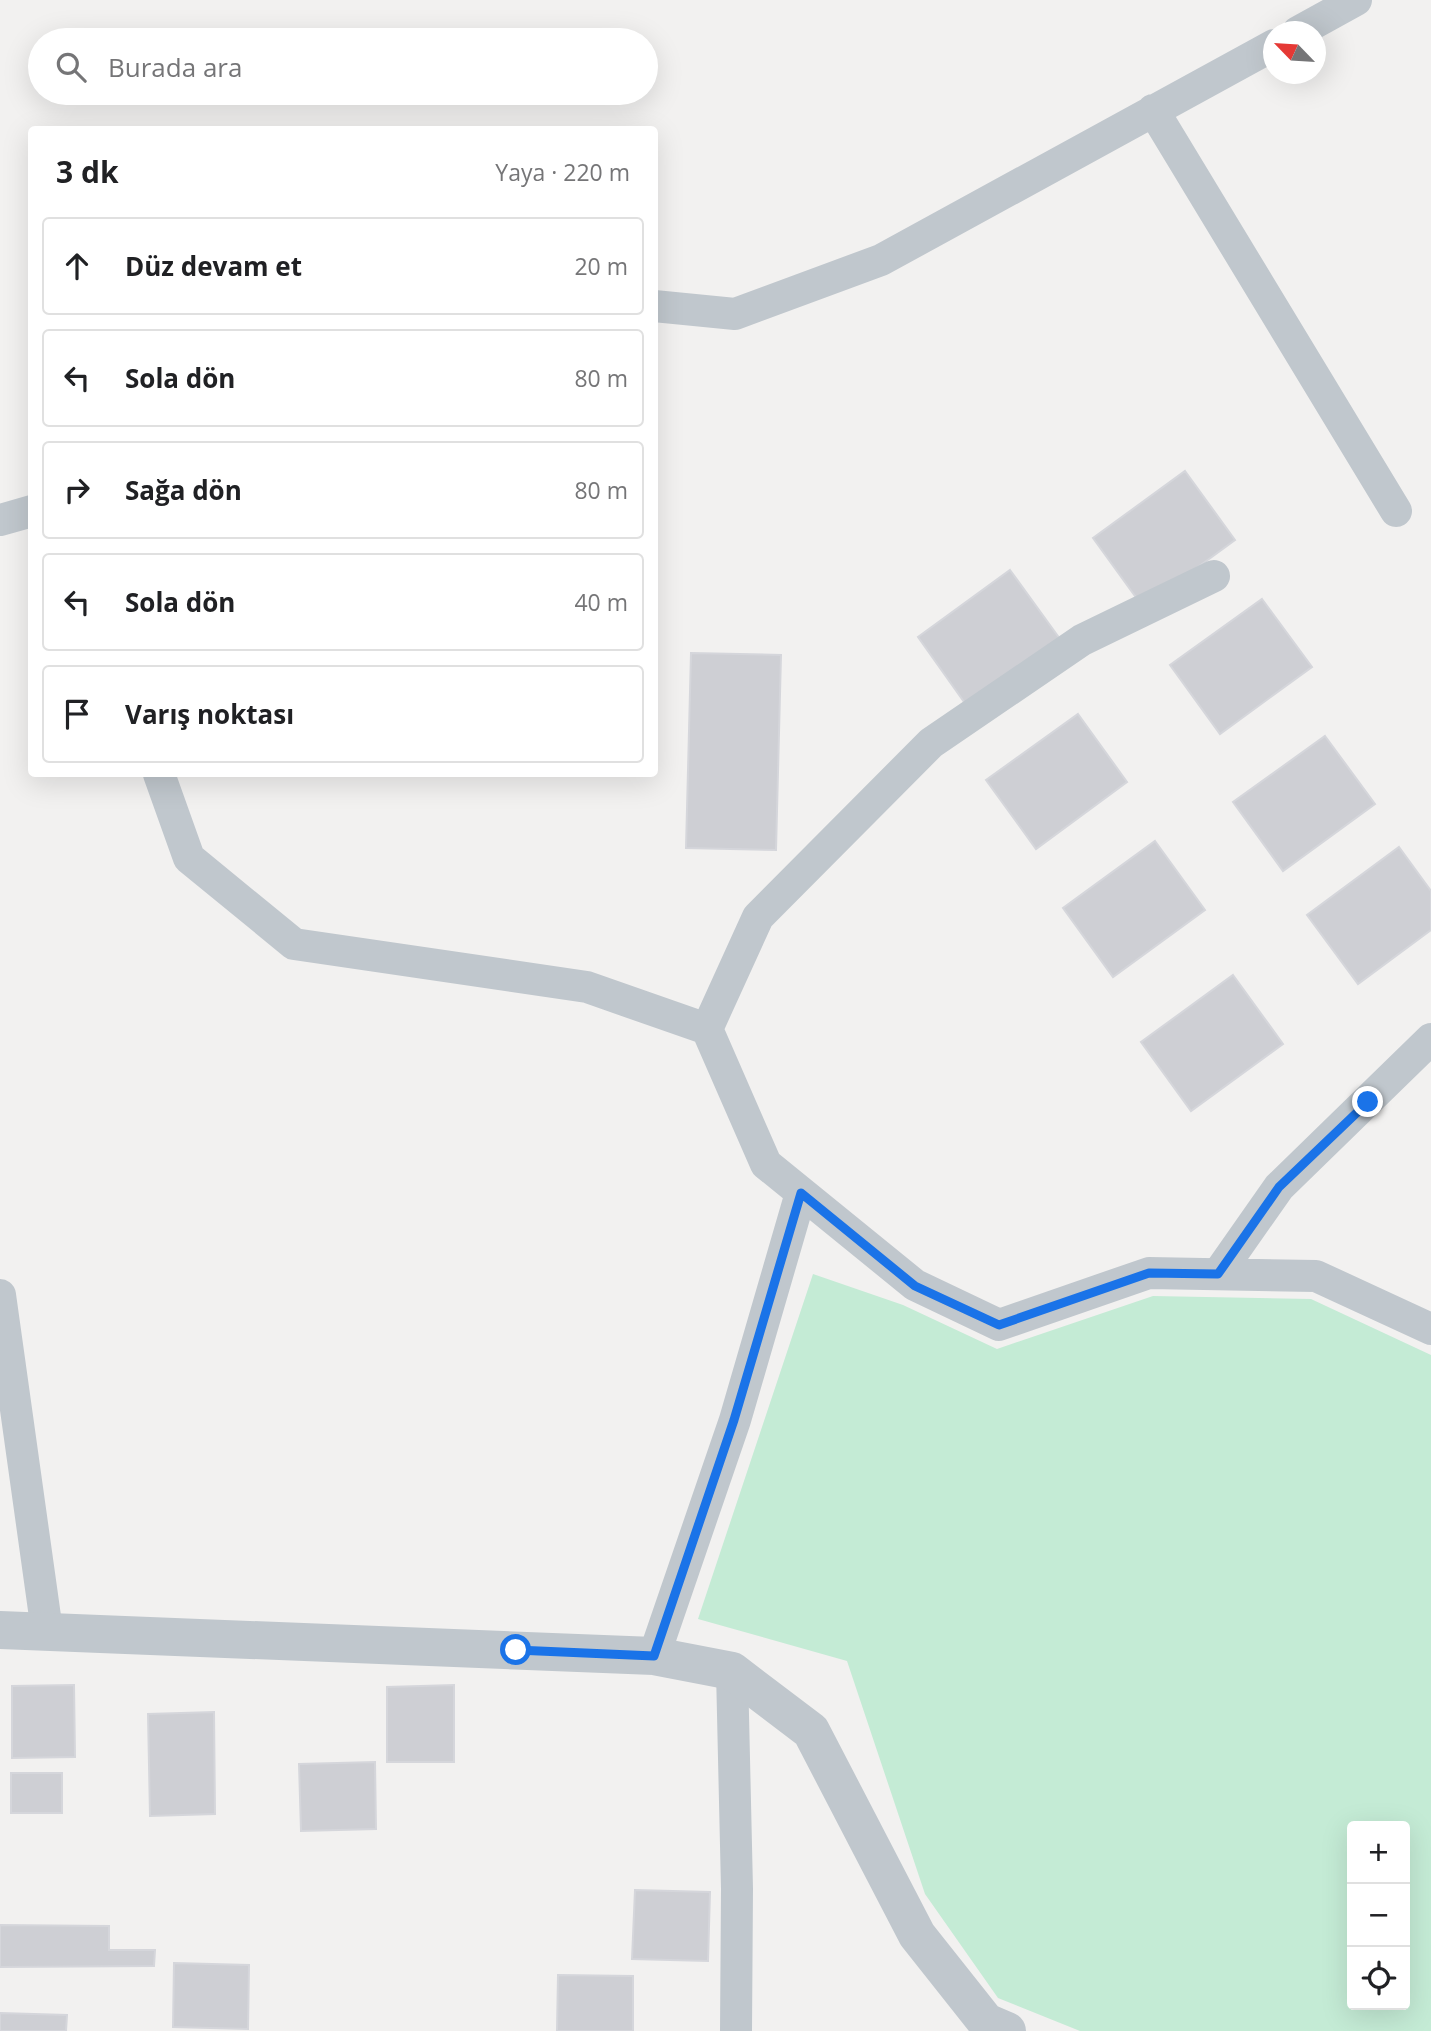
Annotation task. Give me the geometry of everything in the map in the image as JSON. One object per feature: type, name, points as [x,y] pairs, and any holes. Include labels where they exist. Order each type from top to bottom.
[{"type":"street","points":[[1318,21],[1356,0]]},
{"type":"street","points":[[658,306],[735,314],[881,260],[1263,50]]},
{"type":"street","points":[[1153,110],[1396,512]]},
{"type":"street","points":[[0,520],[28,511]]},
{"type":"street","points":[[707,1029],[758,917],[931,743],[1082,640],[1214,576]]},
{"type":"street","points":[[160,777],[190,858],[294,944],[587,987],[707,1029],[766,1164],[915,1286],[999,1325],[1149,1273],[1316,1276],[1431,1329]]},
{"type":"street","points":[[1218,1274],[1279,1187],[1431,1039]]},
{"type":"street","points":[[654,1656],[734,1420],[801,1193]]},
{"type":"street","points":[[0,1295],[47,1631]]},
{"type":"street","points":[[0,1630],[654,1656],[732,1671],[811,1731],[916,1936],[986,2022],[1007,2031]]},
{"type":"street","points":[[732,1671],[737,1889],[736,2031]]},
{"type":"green space","points":[[813,1274],[903,1305],[997,1349],[1153,1296],[1311,1299],[1431,1355],[1431,2031],[1080,2031],[998,1998],[925,1894],[847,1661],[698,1619]]},
{"type":"building","points":[[1185,471],[1235,540],[1143,607],[1093,538]]},
{"type":"building","points":[[1010,570],[1060,639],[967,706],[918,637]]},
{"type":"building","points":[[1262,599],[1312,667],[1220,734],[1170,665]]},
{"type":"building","points":[[691,653],[781,655],[776,850],[686,848]]},
{"type":"building","points":[[1078,714],[1127,782],[1036,849],[986,780]]},
{"type":"building","points":[[1325,736],[1375,804],[1283,871],[1233,802]]},
{"type":"building","points":[[1155,841],[1205,910],[1113,977],[1063,908]]},
{"type":"building","points":[[1399,847],[1431,891],[1431,930],[1358,984],[1307,915]]},
{"type":"building","points":[[1233,975],[1283,1044],[1191,1111],[1141,1042]]},
{"type":"building","points":[[74,1685],[75,1757],[12,1758],[12,1686]]},
{"type":"building","points":[[454,1685],[454,1762],[387,1762],[387,1687]]},
{"type":"building","points":[[214,1712],[215,1814],[150,1816],[148,1714]]},
{"type":"building","points":[[375,1762],[376,1829],[301,1831],[299,1764]]},
{"type":"building","points":[[11,1773],[62,1773],[62,1813],[11,1813]]},
{"type":"building","points":[[635,1890],[710,1892],[708,1961],[632,1959]]},
{"type":"building","points":[[0,1925],[109,1926],[109,1950],[155,1950],[154,1966],[0,1967]]},
{"type":"building","points":[[174,1963],[249,1965],[248,2029],[173,2027]]},
{"type":"building","points":[[558,1975],[633,1976],[633,2031],[557,2031]]},
{"type":"building","points":[[0,2013],[67,2015],[66,2031],[0,2031]]},
{"type":"route","points":[[516,1650],[654,1656],[734,1420],[801,1193],[915,1286],[999,1325],[1149,1273],[1218,1274],[1279,1187],[1368,1102]]}]
